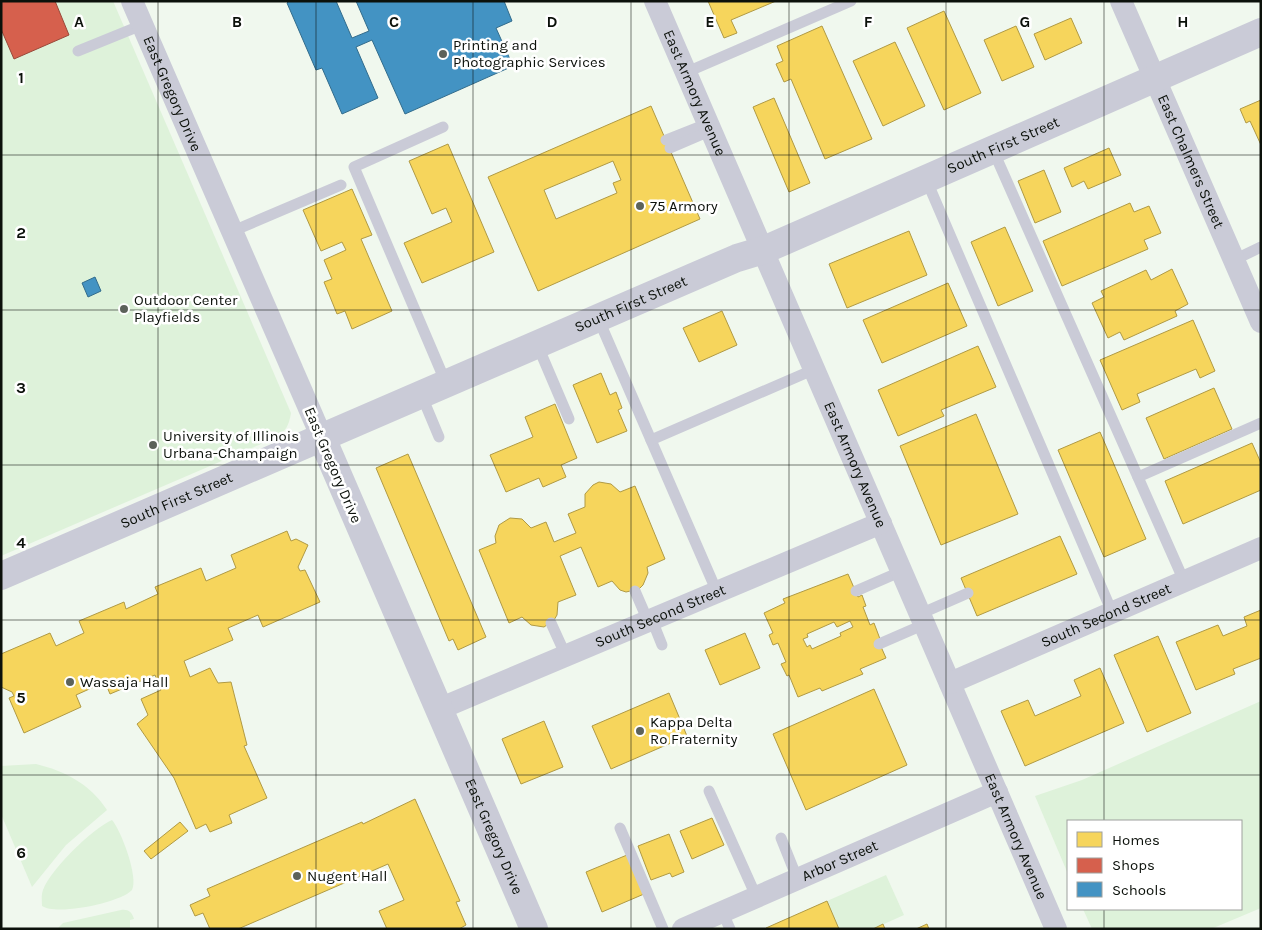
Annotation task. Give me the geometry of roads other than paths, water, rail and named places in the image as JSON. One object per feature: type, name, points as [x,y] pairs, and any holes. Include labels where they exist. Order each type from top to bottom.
[{"type":"street","name":"East Gregory Drive","points":[[132,1],[534,929]]},
{"type":"street","name":"East Armory Avenue","points":[[655,1],[711,126],[1056,929]]},
{"type":"street","name":"East Chalmers Street","points":[[1121,1],[1261,322]]},
{"type":"street","name":"South First Street","points":[[1,576],[598,317],[737,258],[764,250],[1261,32]]},
{"type":"street","name":"South Second Street","points":[[439,709],[881,523]]},
{"type":"street","name":"South Second Street","points":[[950,683],[1261,548]]},
{"type":"street","name":"Arbor Street","points":[[683,929],[726,920],[756,896],[998,792]]},
{"type":"lane","points":[[687,72],[851,1]]},
{"type":"lane","points":[[78,51],[142,25]]},
{"type":"lane","points":[[668,144],[711,126]]},
{"type":"lane","points":[[444,127],[354,167],[446,383]]},
{"type":"lane","points":[[993,150],[1184,581]]},
{"type":"lane","points":[[926,179],[1112,612]]},
{"type":"lane","points":[[233,231],[341,184]]},
{"type":"lane","points":[[1234,260],[1261,248]]},
{"type":"lane","points":[[598,317],[717,592]]},
{"type":"lane","points":[[537,344],[569,419]]},
{"type":"lane","points":[[651,440],[815,370]]},
{"type":"lane","points":[[421,394],[438,437]]},
{"type":"lane","points":[[1138,477],[1261,423]]},
{"type":"lane","points":[[856,591],[902,570]]},
{"type":"lane","points":[[635,591],[662,645]]},
{"type":"lane","points":[[879,644],[968,593]]},
{"type":"lane","points":[[550,624],[564,657]]},
{"type":"lane","points":[[709,791],[756,896]]},
{"type":"lane","points":[[620,828],[663,929]]},
{"type":"lane","points":[[781,838],[797,878]]},
{"type":"place","name":"Printing and Photographic Services","points":[[443,54]]},
{"type":"place","name":"75 Armory","points":[[640,206]]},
{"type":"place","name":"Outdoor Center Playfields","points":[[124,309]]},
{"type":"place","name":"University of Illinois Urbana-Champaign","points":[[153,445]]},
{"type":"place","name":"Wassaja Hall","points":[[70,682]]},
{"type":"place","name":"Kappa Delta Ro Fraternity","points":[[640,731]]},
{"type":"place","name":"Nugent Hall","points":[[297,876]]}]
